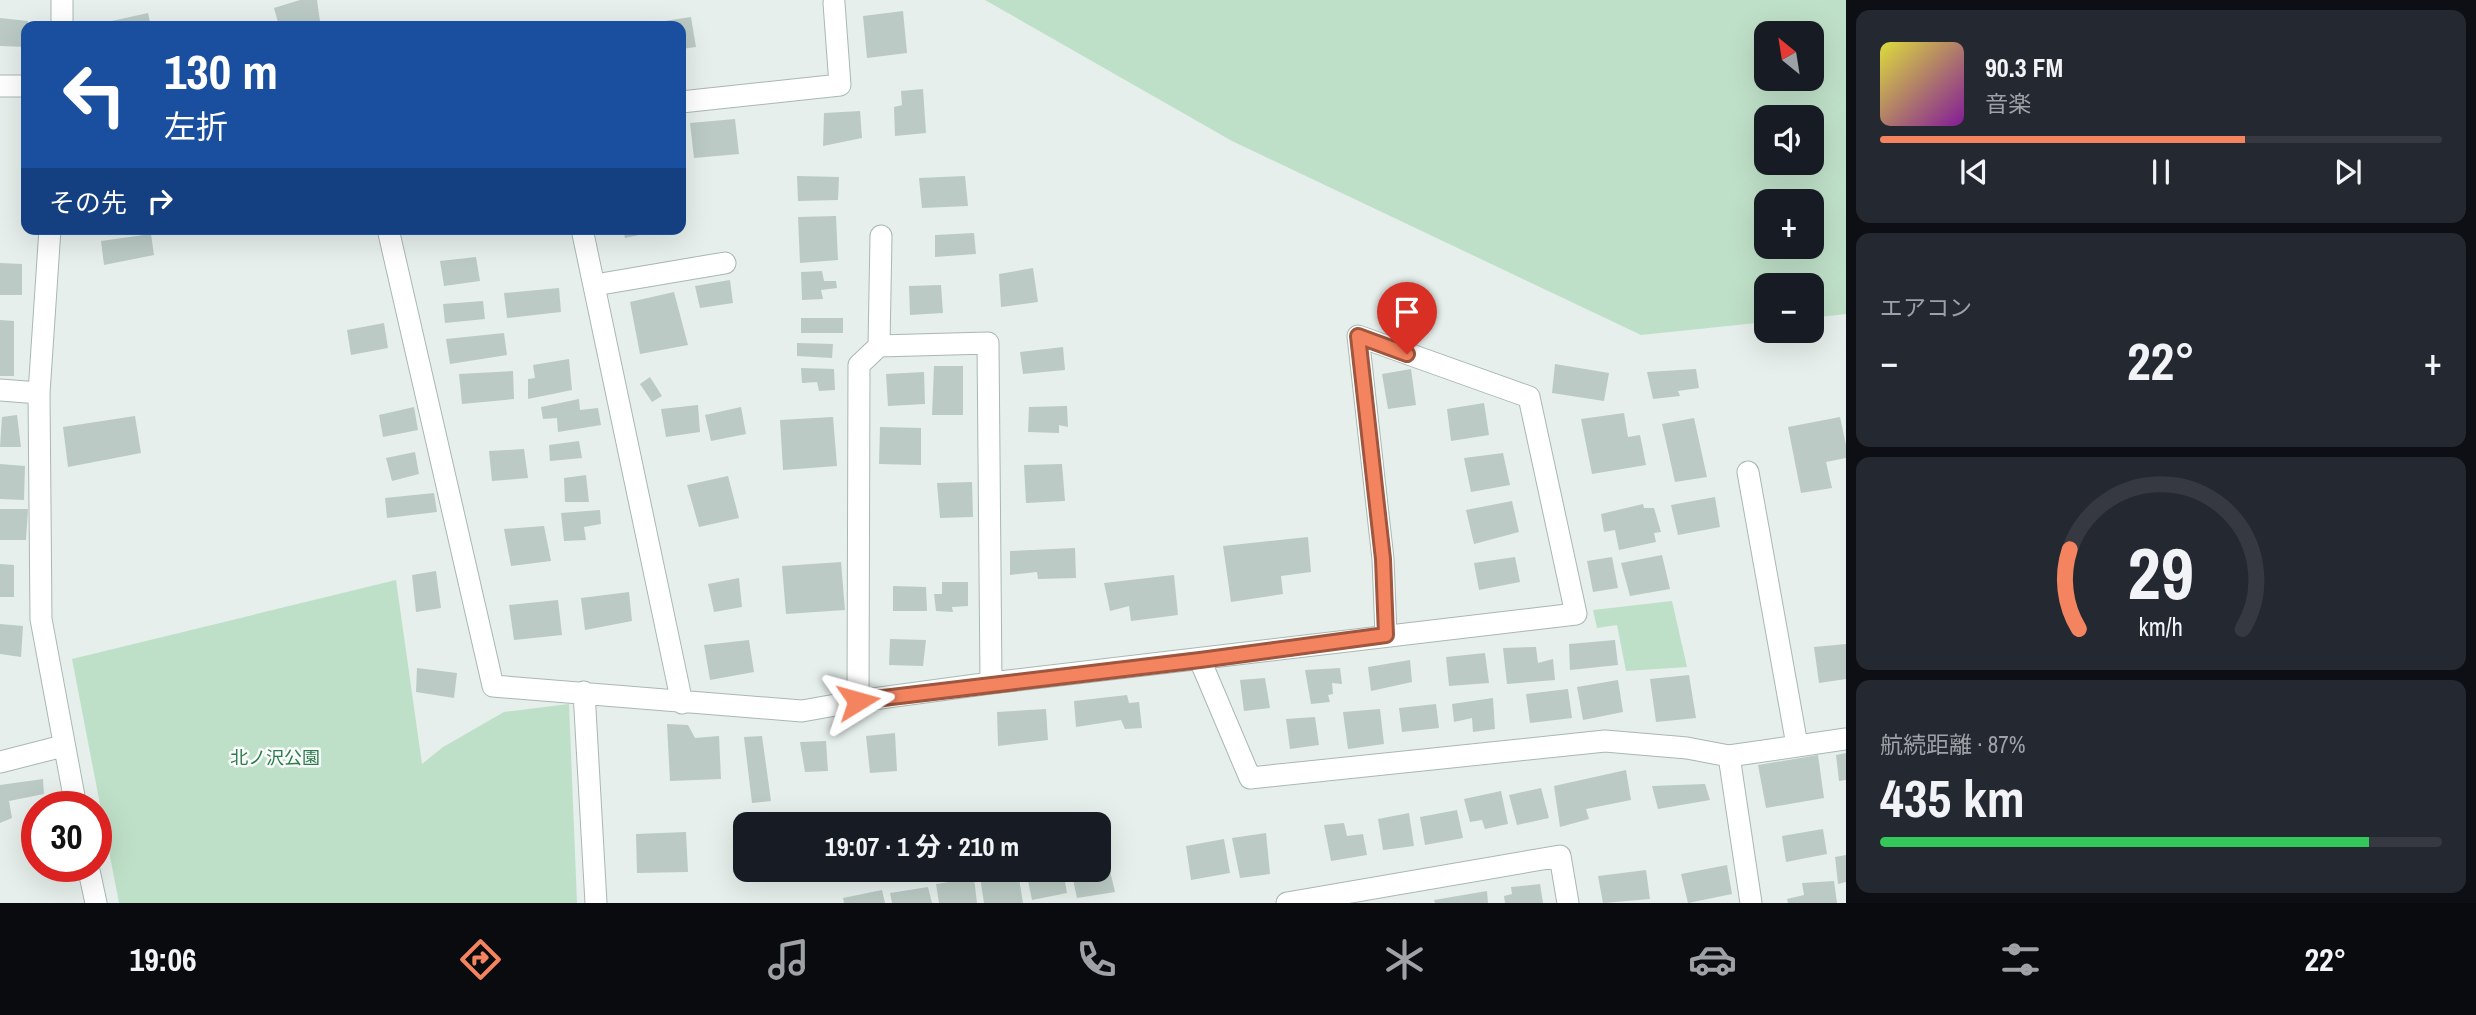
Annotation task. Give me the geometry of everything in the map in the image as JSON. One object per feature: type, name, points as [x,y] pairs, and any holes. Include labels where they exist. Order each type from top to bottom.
[{"type":"street","points":[[62,0],[62,21]]},
{"type":"street","points":[[686,101],[840,85],[834,3]]},
{"type":"street","points":[[0,86],[21,86]]},
{"type":"street","points":[[50,235],[39,393],[41,619],[73,791]]},
{"type":"street","points":[[389,235],[492,686],[802,711],[991,683],[1576,614],[1529,397],[1358,336],[1383,559],[1386,635]]},
{"type":"street","points":[[583,235],[682,702]]},
{"type":"street","points":[[879,346],[881,236]]},
{"type":"street","points":[[595,285],[725,262]]},
{"type":"street","points":[[858,701],[859,365],[879,346],[988,343],[991,683]]},
{"type":"street","points":[[0,390],[39,393]]},
{"type":"street","points":[[1748,472],[1797,745]]},
{"type":"street","points":[[1200,660],[1250,778],[1605,741],[1687,748],[1729,755],[1846,739]]},
{"type":"street","points":[[584,692],[596,903]]},
{"type":"street","points":[[0,762],[63,746]]},
{"type":"street","points":[[1729,755],[1751,903]]},
{"type":"street","points":[[1287,903],[1384,896],[1560,856],[1568,903]]},
{"type":"street","points":[[91,882],[96,903]]},
{"type":"green space","points":[[985,0],[1846,0],[1846,314],[1824,317],[1824,273],[1754,273],[1754,323],[1641,335],[1232,141]]},
{"type":"green space","name":"北ノ沢公園","points":[[396,580],[422,764],[443,747],[504,712],[569,704],[577,903],[119,903],[112,867],[112,791],[97,791],[72,659]]},
{"type":"green space","points":[[1672,601],[1687,667],[1626,671],[1617,625],[1597,628],[1593,610]]},
{"type":"building","points":[[300,0],[317,0],[320,21],[278,21],[274,8]]},
{"type":"building","points":[[903,11],[907,53],[867,58],[863,16]]},
{"type":"building","points":[[148,13],[150,21],[112,21]]},
{"type":"building","points":[[691,17],[696,47],[686,48],[686,21],[665,21]]},
{"type":"building","points":[[0,18],[28,21],[21,21],[21,47],[0,46]]},
{"type":"building","points":[[923,89],[926,133],[895,136],[894,107],[902,105],[901,91]]},
{"type":"building","points":[[860,111],[862,138],[823,146],[824,113]]},
{"type":"building","points":[[735,119],[739,154],[694,158],[690,123]]},
{"type":"building","points":[[797,176],[839,177],[838,200],[798,201]]},
{"type":"building","points":[[965,176],[968,206],[922,208],[919,178]]},
{"type":"building","points":[[836,216],[838,260],[800,263],[798,217]]},
{"type":"building","points":[[974,233],[976,254],[935,257],[935,235]]},
{"type":"building","points":[[151,235],[154,255],[104,265],[101,241]]},
{"type":"building","points":[[476,257],[480,281],[444,286],[440,261]]},
{"type":"building","points":[[0,263],[22,264],[22,295],[0,295]]},
{"type":"building","points":[[1033,268],[1038,302],[1001,307],[999,274]]},
{"type":"building","points":[[822,271],[824,281],[836,281],[837,288],[821,290],[823,299],[802,300],[801,272]]},
{"type":"building","points":[[730,280],[733,303],[700,308],[695,286]]},
{"type":"building","points":[[941,285],[943,313],[910,315],[909,286]]},
{"type":"building","points":[[559,288],[561,312],[507,318],[504,293]]},
{"type":"building","points":[[674,292],[688,345],[640,354],[630,302]]},
{"type":"building","points":[[483,301],[485,319],[445,323],[443,304]]},
{"type":"building","points":[[801,318],[843,318],[843,333],[801,333]]},
{"type":"building","points":[[0,320],[14,321],[14,376],[0,376]]},
{"type":"building","points":[[384,323],[388,348],[351,355],[347,330]]},
{"type":"building","points":[[504,333],[507,355],[450,364],[446,339]]},
{"type":"building","points":[[797,343],[833,344],[832,358],[797,356]]},
{"type":"building","points":[[1063,347],[1065,370],[1023,374],[1020,352]]},
{"type":"building","points":[[569,359],[572,390],[528,399],[528,379],[535,378],[533,365]]},
{"type":"building","points":[[1555,364],[1609,373],[1604,401],[1552,393]]},
{"type":"building","points":[[934,366],[963,366],[963,415],[932,415]]},
{"type":"building","points":[[801,368],[834,369],[835,390],[819,391],[817,382],[802,383]]},
{"type":"building","points":[[1411,369],[1416,405],[1388,409],[1382,374]]},
{"type":"building","points":[[1696,369],[1699,388],[1678,391],[1680,396],[1653,399],[1647,372]]},
{"type":"building","points":[[513,371],[514,399],[462,404],[459,374]]},
{"type":"building","points":[[924,372],[925,404],[888,406],[886,374]]},
{"type":"building","points":[[650,377],[662,396],[652,402],[640,384]]},
{"type":"building","points":[[579,399],[580,410],[598,408],[601,425],[558,432],[557,418],[543,419],[541,407]]},
{"type":"building","points":[[1484,403],[1489,435],[1451,441],[1447,409]]},
{"type":"building","points":[[698,405],[700,432],[666,437],[661,409]]},
{"type":"building","points":[[1067,406],[1068,427],[1059,425],[1059,433],[1028,432],[1029,407]]},
{"type":"building","points":[[414,407],[418,430],[383,437],[379,415]]},
{"type":"building","points":[[741,407],[746,434],[711,441],[705,415]]},
{"type":"building","points":[[1624,413],[1628,437],[1640,435],[1646,465],[1592,474],[1581,419]]},
{"type":"building","points":[[17,415],[21,447],[0,447],[2,417]]},
{"type":"building","points":[[135,416],[141,453],[68,467],[63,427]]},
{"type":"building","points":[[833,417],[837,466],[783,470],[780,420]]},
{"type":"building","points":[[1840,417],[1846,458],[1826,462],[1832,488],[1801,493],[1788,427]]},
{"type":"building","points":[[1694,418],[1707,477],[1675,482],[1662,424]]},
{"type":"building","points":[[880,427],[921,428],[921,465],[879,464]]},
{"type":"building","points":[[579,441],[582,458],[550,461],[549,445]]},
{"type":"building","points":[[524,449],[528,478],[492,481],[489,451]]},
{"type":"building","points":[[415,452],[419,474],[392,481],[386,458]]},
{"type":"building","points":[[1503,453],[1510,485],[1471,492],[1464,458]]},
{"type":"building","points":[[0,464],[25,466],[24,500],[0,499]]},
{"type":"building","points":[[1062,464],[1065,501],[1026,503],[1024,465]]},
{"type":"building","points":[[586,475],[589,502],[565,502],[564,478]]},
{"type":"building","points":[[728,476],[739,518],[699,527],[687,485]]},
{"type":"building","points":[[972,482],[973,517],[940,518],[937,483]]},
{"type":"building","points":[[434,493],[437,512],[387,518],[385,498]]},
{"type":"building","points":[[1715,497],[1720,527],[1678,535],[1671,505]]},
{"type":"building","points":[[1512,501],[1519,532],[1474,544],[1466,510]]},
{"type":"building","points":[[1643,504],[1644,508],[1654,508],[1661,532],[1654,533],[1656,542],[1619,550],[1615,530],[1604,532],[1601,514]]},
{"type":"building","points":[[0,509],[28,509],[26,540],[0,540]]},
{"type":"building","points":[[600,510],[601,524],[584,527],[586,540],[564,541],[561,513]]},
{"type":"building","points":[[544,526],[551,561],[511,566],[504,529]]},
{"type":"building","points":[[1308,537],[1311,572],[1281,576],[1283,594],[1231,602],[1223,546]]},
{"type":"building","points":[[1075,548],[1076,578],[1038,579],[1037,572],[1010,575],[1010,551]]},
{"type":"building","points":[[1662,555],[1670,589],[1630,596],[1621,563]]},
{"type":"building","points":[[1515,557],[1520,582],[1479,590],[1474,563]]},
{"type":"building","points":[[1612,557],[1618,588],[1593,592],[1587,561]]},
{"type":"building","points":[[841,562],[845,610],[786,614],[782,566]]},
{"type":"building","points":[[0,564],[14,565],[14,597],[0,597]]},
{"type":"building","points":[[436,571],[441,608],[416,612],[412,575]]},
{"type":"building","points":[[1174,575],[1178,615],[1131,621],[1129,606],[1110,611],[1104,583]]},
{"type":"building","points":[[739,578],[742,607],[714,612],[708,584]]},
{"type":"building","points":[[942,582],[968,582],[968,606],[952,607],[953,612],[936,611],[934,594],[942,594]]},
{"type":"building","points":[[893,586],[926,587],[927,611],[893,611]]},
{"type":"building","points":[[629,592],[632,621],[585,630],[581,598]]},
{"type":"building","points":[[558,600],[562,635],[514,640],[509,605]]},
{"type":"building","points":[[0,624],[23,626],[21,657],[0,654]]},
{"type":"building","points":[[890,639],[926,640],[923,666],[889,665]]},
{"type":"building","points":[[749,640],[754,672],[710,680],[704,645]]},
{"type":"building","points":[[1615,640],[1618,665],[1570,670],[1569,644]]},
{"type":"building","points":[[1846,644],[1846,679],[1819,683],[1814,647]]},
{"type":"building","points":[[1536,647],[1538,663],[1553,659],[1555,680],[1507,684],[1503,648]]},
{"type":"building","points":[[1485,653],[1489,683],[1449,686],[1446,657]]},
{"type":"building","points":[[1410,660],[1412,682],[1371,691],[1368,667]]},
{"type":"building","points":[[417,668],[457,673],[454,698],[416,692]]},
{"type":"building","points":[[1340,668],[1342,684],[1332,683],[1333,694],[1328,695],[1330,702],[1311,704],[1305,670]]},
{"type":"building","points":[[1689,675],[1696,718],[1656,722],[1650,679]]},
{"type":"building","points":[[1265,678],[1270,708],[1244,711],[1240,680]]},
{"type":"building","points":[[1618,680],[1623,712],[1583,720],[1577,687]]},
{"type":"building","points":[[1568,689],[1572,718],[1530,723],[1526,694]]},
{"type":"building","points":[[1127,695],[1129,703],[1139,702],[1142,728],[1125,729],[1121,720],[1076,727],[1074,701]]},
{"type":"building","points":[[1493,698],[1495,729],[1473,732],[1472,718],[1454,722],[1452,704]]},
{"type":"building","points":[[1436,704],[1439,728],[1402,732],[1399,708]]},
{"type":"building","points":[[1046,709],[1048,740],[998,746],[997,712]]},
{"type":"building","points":[[1380,709],[1384,744],[1348,749],[1343,712]]},
{"type":"building","points":[[1315,717],[1319,745],[1290,749],[1286,719]]},
{"type":"building","points":[[667,724],[688,725],[695,738],[719,736],[721,779],[670,781]]},
{"type":"building","points":[[895,733],[897,771],[870,773],[866,736]]},
{"type":"building","points":[[762,736],[771,801],[752,803],[744,737]]},
{"type":"building","points":[[826,741],[828,771],[805,772],[800,742]]},
{"type":"building","points":[[1846,753],[1846,780],[1839,781],[1836,755]]},
{"type":"building","points":[[1818,755],[1824,798],[1766,808],[1758,765]]},
{"type":"building","points":[[1626,770],[1631,800],[1586,809],[1589,819],[1560,827],[1554,786]]},
{"type":"building","points":[[43,779],[44,791],[21,791],[21,799],[9,801],[12,818],[0,823],[0,785]]},
{"type":"building","points":[[1705,784],[1710,800],[1658,809],[1652,786]]},
{"type":"building","points":[[1541,788],[1549,818],[1517,825],[1509,795]]},
{"type":"building","points":[[1501,791],[1508,824],[1485,829],[1482,820],[1470,822],[1464,799]]},
{"type":"building","points":[[1457,810],[1463,838],[1425,845],[1420,817]]},
{"type":"building","points":[[1409,813],[1414,846],[1383,850],[1378,819]]},
{"type":"building","points":[[1344,823],[1347,836],[1363,834],[1367,855],[1331,861],[1324,825]]},
{"type":"building","points":[[1823,829],[1827,854],[1786,862],[1782,836]]},
{"type":"building","points":[[686,832],[688,872],[637,873],[636,834]]},
{"type":"building","points":[[1266,833],[1270,874],[1240,878],[1232,838]]},
{"type":"building","points":[[1224,839],[1230,873],[1191,880],[1186,846]]},
{"type":"building","points":[[1846,855],[1846,882],[1838,884],[1835,857]]},
{"type":"building","points":[[1727,865],[1732,894],[1688,903],[1681,874]]},
{"type":"building","points":[[1646,870],[1650,899],[1603,903],[1598,876]]},
{"type":"building","points":[[1111,875],[1115,892],[1077,898],[1074,882],[1111,882]]},
{"type":"building","points":[[1834,881],[1837,903],[1788,903],[1787,899],[1804,895],[1802,883]]},
{"type":"building","points":[[974,882],[977,903],[939,903],[936,884]]},
{"type":"building","points":[[981,882],[1020,882],[1023,903],[984,903]]},
{"type":"building","points":[[1028,882],[1065,882],[1067,893],[1032,900]]},
{"type":"building","points":[[1540,884],[1543,903],[1505,903],[1504,896],[1512,894],[1511,887]]},
{"type":"building","points":[[928,887],[932,903],[892,903],[890,893]]},
{"type":"building","points":[[882,890],[885,903],[844,903],[843,898]]},
{"type":"building","points":[[1487,891],[1488,903],[1435,903],[1434,900]]},
{"type":"route","points":[[858,701],[1386,635],[1383,559],[1358,336],[1407,354]]}]
